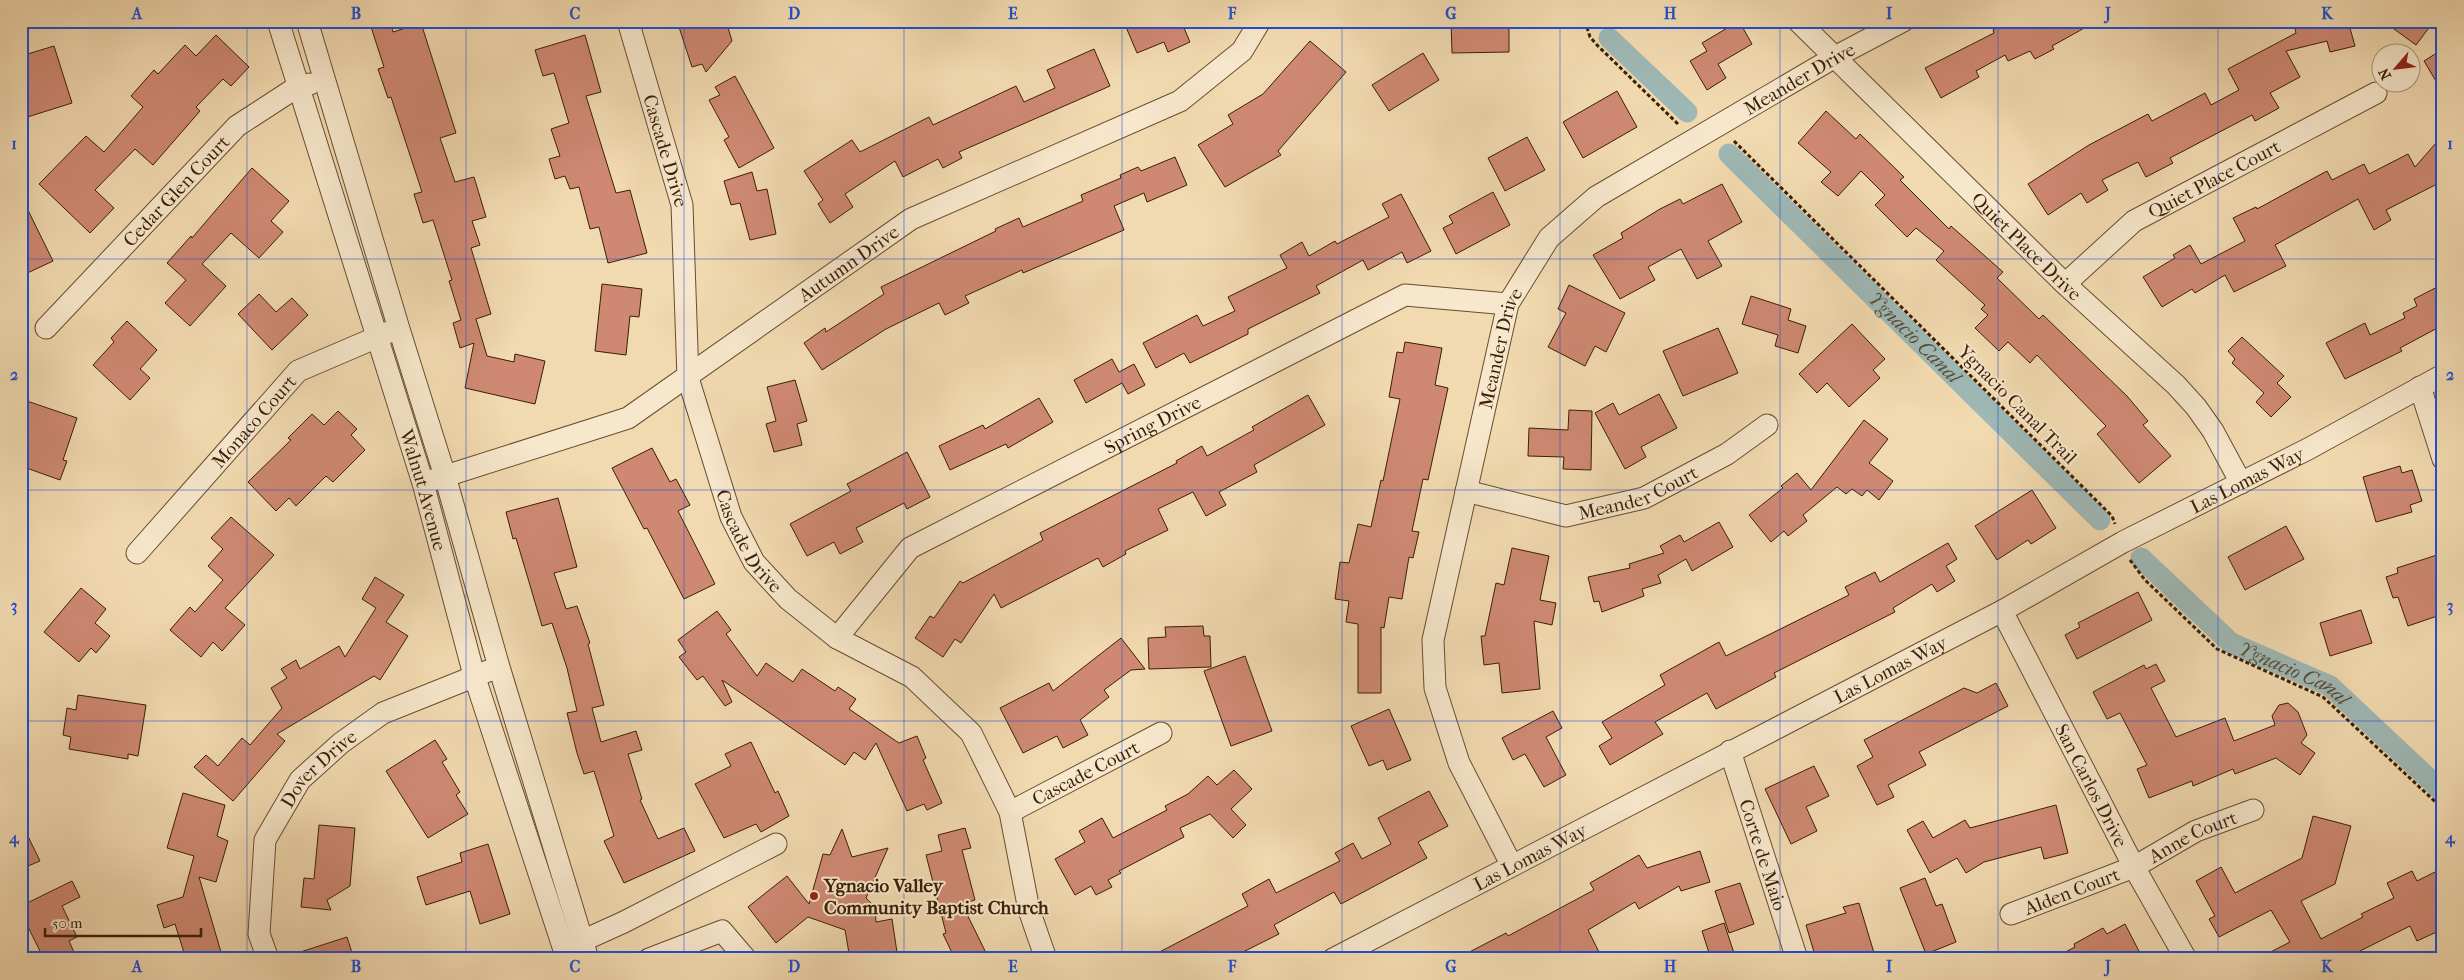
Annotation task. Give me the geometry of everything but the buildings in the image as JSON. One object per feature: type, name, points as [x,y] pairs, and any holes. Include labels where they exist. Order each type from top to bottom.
[{"type":"street","name":"Walnut Avenue","points":[[278,21],[297,87],[423,483],[474,675],[567,959]]},
{"type":"street","name":"Walnut Avenue","points":[[307,21],[445,476],[499,667],[585,950]]},
{"type":"street","name":"Cascade Drive","points":[[628,21],[682,205],[688,378],[731,518],[754,562],[788,599],[837,638],[912,677],[971,733],[1010,812],[1029,910],[1046,959]]},
{"type":"street","name":"Autumn Drive","points":[[423,483],[628,418],[688,378],[911,219],[1180,101],[1242,51],[1260,21]]},
{"type":"street","name":"Quiet Place Drive","points":[[1798,21],[2065,284],[2176,385],[2196,407],[2213,431],[2241,483]]},
{"type":"street","name":"Meander Drive","points":[[1511,864],[1459,763],[1435,688],[1433,640],[1508,304],[1549,238],[1596,197],[1835,56],[1903,21]]},
{"type":"street","name":"Cedar Glen Court","points":[[46,328],[237,126],[297,87],[324,79]]},
{"type":"street","name":"Quiet Place Court","points":[[2065,284],[2134,221],[2376,93]]},
{"type":"street","name":"Spring Drive","points":[[837,638],[910,548],[1405,295],[1508,304]]},
{"type":"street","name":"Monaco Court","points":[[137,554],[298,371],[376,336],[399,328]]},
{"type":"street","name":"Las Lomas Way","points":[[1332,959],[1511,864],[2002,611],[2123,542],[2241,483],[2443,375]]},
{"type":"street","points":[[2420,387],[2443,459]]},
{"type":"street","name":"Meander Court","points":[[1466,491],[1566,516],[1644,498],[1727,454],[1767,425]]},
{"type":"street","name":"San Carlos Drive","points":[[2002,611],[2134,867],[2186,959]]},
{"type":"street","name":"Dover Drive","points":[[268,959],[260,934],[265,840],[300,780],[341,743],[383,713],[474,675],[499,667]]},
{"type":"street","name":"Cascade Court","points":[[1010,812],[1161,733]]},
{"type":"street","name":"Corte de Maio","points":[[1730,752],[1797,959]]},
{"type":"street","name":"Anne Court","points":[[2134,867],[2196,832],[2253,810]]},
{"type":"street","points":[[585,950],[624,922],[776,844]]},
{"type":"street","name":"Alden Court","points":[[2011,914],[2134,867]]},
{"type":"street","points":[[649,959],[722,931],[746,959]]},
{"type":"path","points":[[1585,21],[1590,37],[1597,45],[1694,139]]},
{"type":"path","name":"Ygnacio Canal Trail","points":[[1732,139],[2112,516],[2132,563],[2145,580],[2217,649],[2322,697],[2443,809]]},
{"type":"waterway","name":"Ygnacio Canal","points":[[1609,38],[1687,112]]},
{"type":"waterway","name":"Ygnacio Canal","points":[[1729,154],[2100,520]]},
{"type":"waterway","name":"Ygnacio Canal","points":[[2141,558],[2231,643],[2330,686],[2443,792]]},
{"type":"place","name":"Ygnacio Valley Community Baptist Church","points":[[814,896]]}]
